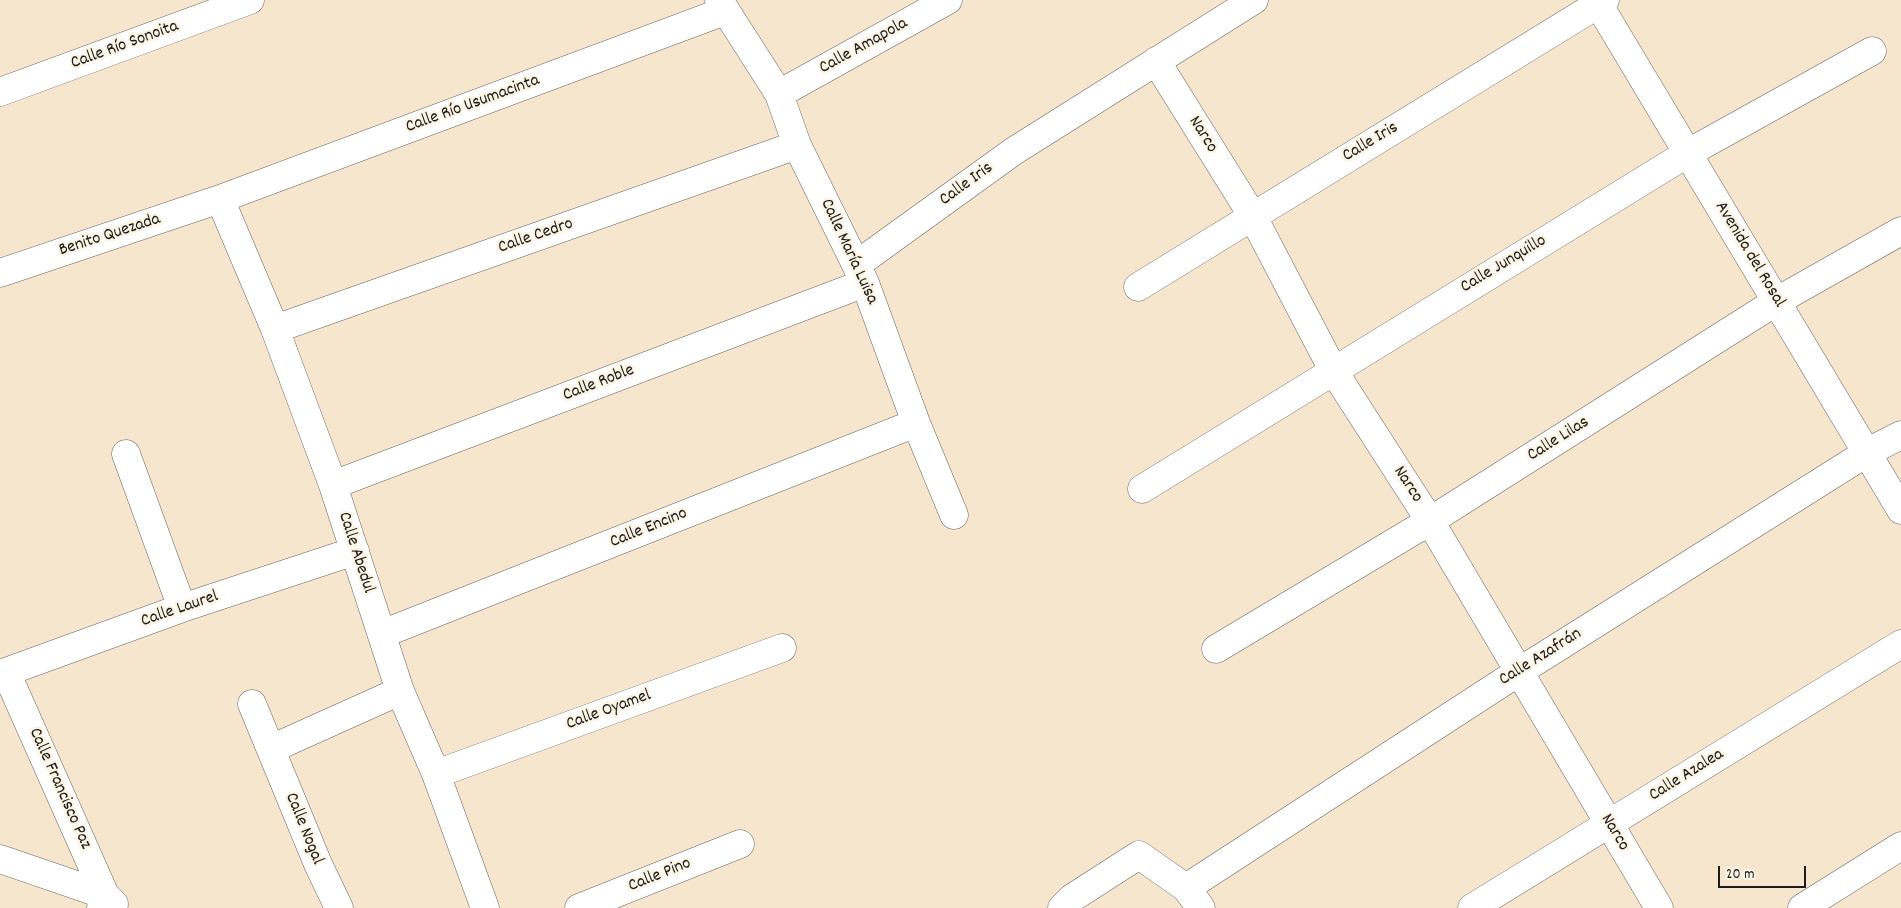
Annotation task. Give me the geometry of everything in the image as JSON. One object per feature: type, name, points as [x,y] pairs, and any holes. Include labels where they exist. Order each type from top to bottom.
[{"type":"street","name":"Calle Río Sonoita","points":[[0,92],[250,0]]},
{"type":"street","name":"Calle Amapola","points":[[780,94],[948,0]]},
{"type":"street","name":"Calle Iris","points":[[861,274],[1014,151],[1254,0]]},
{"type":"street","name":"Calle Iris","points":[[1138,287],[1599,1]]},
{"type":"street","name":"Avenida del Rosal","points":[[1599,1],[1901,510]]},
{"type":"street","name":"Calle María Luisa","points":[[722,5],[780,94],[797,145],[861,274],[916,423],[954,515]]},
{"type":"street","name":"Calle Río Usumacinta","points":[[220,199],[722,5]]},
{"type":"street","name":"Calle Junquillo","points":[[1142,489],[1688,153],[1872,51]]},
{"type":"street","name":"Narco","points":[[1156,61],[1252,215],[1333,370],[1430,521],[1659,908]]},
{"type":"street","name":"Calle Cedro","points":[[275,329],[797,145]]},
{"type":"street","name":"Benito Quezada","points":[[0,272],[220,199]]},
{"type":"street","name":"Calle Abedul","points":[[220,199],[275,329],[355,551],[400,691],[436,774],[485,908]]},
{"type":"street","name":"Calle Lilas","points":[[1216,649],[1430,521],[1777,301],[1901,231]]},
{"type":"street","name":"Calle Roble","points":[[332,486],[861,274]]},
{"type":"street","name":"Calle Encino","points":[[382,634],[916,423]]},
{"type":"street","name":"Calle Azafrán","points":[[1194,898],[1520,671],[1868,452],[1901,435]]},
{"type":"street","points":[[126,454],[182,608]]},
{"type":"street","name":"Calle Laurel","points":[[3,671],[182,608],[355,551]]},
{"type":"street","name":"Calle Azalea","points":[[1472,908],[1901,644]]},
{"type":"street","name":"Calle Oyamel","points":[[436,774],[782,648]]},
{"type":"street","name":"Calle Francisco Paz","points":[[3,671],[108,904]]},
{"type":"street","points":[[271,749],[400,691]]},
{"type":"street","name":"Calle Nogal","points":[[252,704],[318,864],[339,908]]},
{"type":"street","name":"Calle Pino","points":[[579,908],[740,844]]},
{"type":"street","points":[[1802,908],[1901,846]]},
{"type":"street","points":[[1062,908],[1072,898],[1139,855],[1194,898]]},
{"type":"street","points":[[0,858],[108,904]]}]
